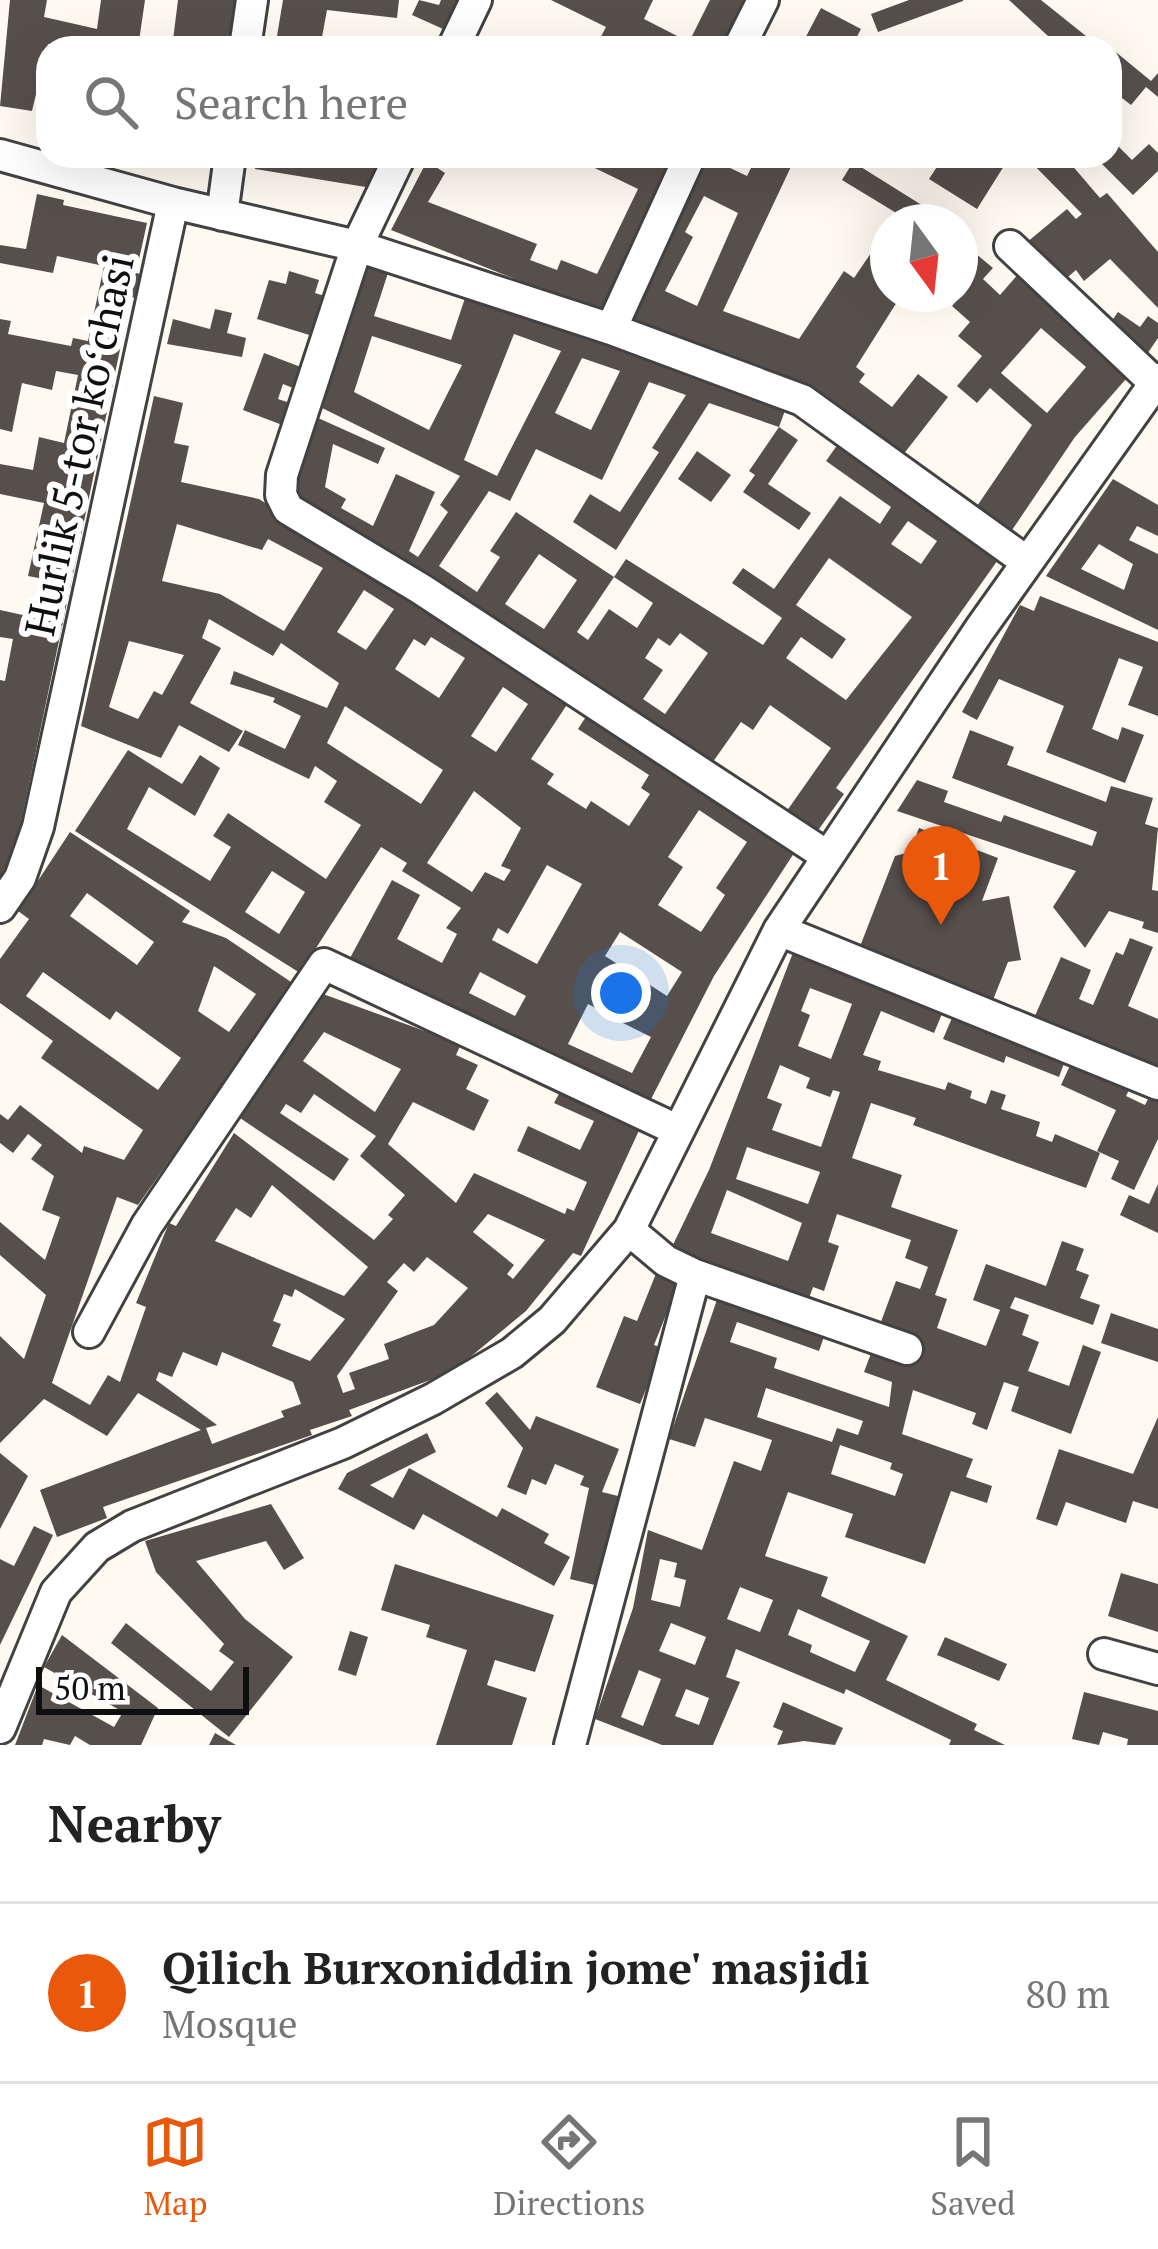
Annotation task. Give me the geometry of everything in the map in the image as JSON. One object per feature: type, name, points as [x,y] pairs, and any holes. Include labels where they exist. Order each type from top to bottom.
[{"type":"street","points":[[247,36],[252,0]]},
{"type":"street","points":[[459,36],[476,0]]},
{"type":"street","points":[[745,36],[763,0]]},
{"type":"street","points":[[0,155],[36,165]]},
{"type":"street","points":[[47,168],[357,246],[611,329],[802,400],[1027,562]]},
{"type":"street","points":[[222,215],[228,168]]},
{"type":"street","points":[[394,168],[357,246],[282,475],[281,495],[288,509],[421,589],[827,856]]},
{"type":"street","points":[[611,329],[685,168]]},
{"type":"street","name":"Hurlik 5-tor koʻchasi","points":[[0,907],[20,878],[38,827],[173,203]]},
{"type":"street","points":[[0,1728],[5,1692],[56,1592],[97,1546],[132,1526],[343,1443],[512,1353],[552,1319],[629,1230],[779,930],[1027,562],[1157,382],[1010,247]]},
{"type":"street","points":[[779,930],[1158,1084]]},
{"type":"street","points":[[89,1332],[147,1225],[324,964],[677,1130]]},
{"type":"street","points":[[629,1230],[666,1261],[694,1276],[907,1349]]},
{"type":"street","points":[[570,1745],[694,1276]]},
{"type":"street","points":[[1104,1654],[1158,1669]]},
{"type":"building","points":[[10,0],[47,0],[44,17],[97,29],[101,0],[145,0],[140,36],[36,36],[32,111],[0,106]]},
{"type":"building","points":[[178,0],[235,0],[230,36],[174,36]]},
{"type":"building","points":[[283,0],[399,0],[397,18],[327,10],[322,36],[277,36]]},
{"type":"building","points":[[419,0],[439,5],[441,0],[468,0],[452,33],[412,15]]},
{"type":"building","points":[[551,0],[653,0],[644,19],[677,36],[601,36],[606,27]]},
{"type":"building","points":[[710,0],[752,0],[735,36],[692,36]]},
{"type":"building","points":[[909,0],[963,1],[878,32],[871,14]]},
{"type":"building","points":[[1009,0],[1041,0],[1086,36],[1048,36]]},
{"type":"building","points":[[821,8],[861,29],[857,36],[806,36]]},
{"type":"building","points":[[1122,57],[1151,81],[1158,73],[1158,97],[1146,87],[1131,105],[1122,98]]},
{"type":"building","points":[[1149,144],[1158,153],[1158,171],[1133,195],[1106,168],[1122,168],[1122,150],[1132,160]]},
{"type":"building","points":[[255,168],[383,168],[372,188]]},
{"type":"building","points":[[423,168],[438,168],[445,173],[428,202],[537,244],[530,260],[557,270],[561,260],[597,274],[638,189],[595,168],[674,168],[604,314],[391,230]]},
{"type":"building","points":[[699,168],[730,168],[747,176],[751,168],[790,168],[723,311],[799,339],[844,271],[854,278],[870,254],[870,312],[891,312],[856,367],[865,374],[859,382],[892,407],[918,374],[948,397],[899,460],[627,321]],"holes":[[[704,196],[738,213],[697,306],[665,291],[693,237],[685,232]]]},
{"type":"building","points":[[849,168],[863,168],[920,204],[882,204],[842,180]]},
{"type":"building","points":[[936,168],[1003,168],[978,207],[929,179]]},
{"type":"building","points":[[1037,168],[1074,168],[1100,198],[1107,193],[1158,252],[1158,308],[1110,259],[1084,281],[1076,270],[1061,283],[1026,243],[1067,209],[1076,219],[1082,214]]},
{"type":"building","points":[[37,194],[64,200],[63,205],[147,223],[136,273],[145,275],[140,299],[131,297],[15,851],[0,886],[0,680],[5,681],[13,639],[0,637],[0,610],[41,619],[49,580],[28,576],[44,503],[0,494],[0,464],[33,470],[39,437],[64,443],[78,375],[56,371],[52,390],[22,383],[12,432],[0,429],[0,319],[11,321],[8,334],[71,346],[73,338],[88,341],[104,266],[57,256],[53,273],[0,263],[0,245],[26,249]]},
{"type":"building","points":[[978,256],[993,268],[983,279],[1000,295],[1019,273],[1133,371],[1075,437],[1010,533],[975,509],[1032,425],[990,388],[977,403],[957,386],[982,356],[958,336],[970,322],[959,312],[978,312]],"holes":[[[1041,328],[1086,367],[1047,413],[1001,373]]]},
{"type":"building","points":[[365,266],[388,273],[374,316],[451,340],[465,298],[504,310],[506,306],[787,405],[779,427],[709,403],[616,550],[573,522],[590,494],[620,512],[659,452],[652,448],[686,395],[649,382],[602,480],[536,449],[510,501],[489,491],[439,566],[477,592],[500,557],[490,551],[516,512],[614,577],[626,559],[763,645],[782,618],[732,583],[743,568],[774,589],[840,496],[880,524],[891,507],[826,461],[838,444],[1000,557],[836,788],[844,794],[814,836],[784,815],[831,748],[770,705],[753,730],[741,722],[710,766],[291,502],[318,418],[385,448],[378,464],[333,444],[325,487],[346,499],[341,508],[373,526],[396,474],[435,492],[409,551],[418,557],[448,512],[440,505],[460,476],[320,407]],"holes":[[[514,334],[561,351],[497,476],[464,460]],[[372,336],[462,365],[429,430],[354,392]],[[582,358],[620,371],[591,430],[555,413]],[[908,521],[937,541],[921,564],[891,544]],[[539,554],[577,580],[544,629],[505,604]],[[829,558],[912,617],[846,700],[786,658],[801,637],[832,659],[846,639],[796,605]],[[614,577],[653,603],[637,628],[609,609],[588,640],[577,632]],[[680,633],[708,653],[665,714],[643,699],[663,670],[645,658],[658,638],[670,646]]]},
{"type":"building","points":[[289,271],[319,280],[315,293],[328,297],[316,337],[257,319],[269,280],[286,284]]},
{"type":"building","points":[[215,309],[232,313],[227,333],[246,338],[242,357],[167,344],[173,319],[210,329]]},
{"type":"building","points":[[1118,312],[1140,327],[1148,316],[1158,323],[1158,338],[1145,357],[1106,329]]},
{"type":"building","points":[[264,353],[306,369],[298,390],[283,384],[278,399],[293,404],[285,426],[243,410]]},
{"type":"building","points":[[154,396],[183,403],[174,443],[189,446],[181,482],[259,499],[572,697],[531,759],[554,774],[547,784],[586,809],[591,801],[629,826],[650,794],[641,788],[649,775],[578,729],[591,709],[800,844],[714,976],[648,1105],[350,958],[392,880],[420,895],[397,939],[442,963],[457,934],[446,928],[461,908],[402,871],[407,863],[381,847],[300,973],[75,831],[128,750],[182,784],[200,755],[220,768],[195,816],[149,787],[127,829],[210,881],[231,847],[213,836],[228,813],[326,879],[361,825],[324,802],[337,781],[315,766],[309,779],[238,745],[245,730],[285,749],[301,716],[273,702],[275,698],[230,684],[234,671],[327,708],[339,683],[281,643],[273,656],[209,619],[202,638],[221,648],[190,703],[243,731],[229,752],[179,725],[161,758],[81,726]],"holes":[[[177,524],[262,550],[268,539],[323,568],[284,631],[220,594],[162,581]],[[364,590],[394,609],[366,650],[337,632]],[[431,637],[465,658],[439,698],[395,669],[414,639],[425,646]],[[129,641],[184,655],[162,695],[154,691],[138,719],[109,707]],[[503,687],[528,704],[496,752],[471,736]],[[345,706],[443,770],[421,804],[327,743]],[[474,791],[521,828],[501,866],[511,870],[504,881],[485,872],[472,892],[427,863]],[[699,810],[747,842],[716,888],[725,895],[701,932],[658,905],[683,867],[668,857]],[[547,865],[582,884],[537,964],[492,940],[498,928],[508,934]],[[272,871],[305,892],[279,934],[245,912]],[[620,932],[682,972],[667,996],[605,956]],[[480,972],[526,996],[515,1016],[469,993]],[[588,1004],[611,1016],[621,1007],[615,1019],[651,1037],[632,1073],[568,1044]]]},
{"type":"building","points":[[779,427],[798,440],[768,484],[811,513],[799,530],[743,492],[755,475],[749,471]]},
{"type":"building","points":[[697,451],[731,475],[711,502],[678,479]]},
{"type":"building","points":[[1113,479],[1158,505],[1158,536],[1137,526],[1129,540],[1158,554],[1158,630],[1046,576]],"holes":[[[1099,544],[1133,564],[1124,590],[1081,569]]]},
{"type":"building","points":[[1040,596],[1158,642],[1158,716],[1128,705],[1143,667],[1119,658],[1092,729],[1118,740],[1122,727],[1144,735],[1125,783],[1046,752],[1064,706],[999,679],[977,720],[962,712],[1020,605],[1034,611]]},
{"type":"building","points":[[970,730],[1014,747],[1007,765],[1106,802],[1111,786],[1153,798],[1145,824],[1158,828],[1152,890],[1158,891],[1158,933],[1142,928],[1144,922],[1109,911],[1085,948],[1053,907],[1076,871],[897,811],[917,780],[948,791],[944,802],[1001,822],[1004,815],[1092,846],[1097,832],[952,778]]},
{"type":"building","points":[[919,828],[998,858],[982,901],[1009,896],[1021,960],[1008,962],[993,1000],[859,949],[895,856],[910,852]]},
{"type":"building","points":[[70,832],[190,911],[182,922],[226,938],[294,984],[138,1205],[117,1197],[52,1383],[90,1405],[108,1375],[120,1382],[146,1307],[136,1303],[169,1223],[176,1226],[234,1133],[374,1240],[393,1219],[388,1215],[405,1195],[360,1156],[376,1136],[314,1094],[301,1113],[286,1104],[280,1113],[349,1159],[334,1181],[240,1118],[323,994],[444,1038],[460,1046],[456,1055],[478,1065],[466,1089],[489,1100],[474,1131],[413,1102],[388,1144],[456,1203],[474,1173],[565,1214],[567,1208],[574,1211],[587,1182],[517,1151],[528,1126],[580,1150],[594,1121],[554,1103],[562,1088],[642,1124],[581,1256],[573,1253],[526,1311],[452,1372],[349,1410],[352,1416],[310,1430],[312,1435],[103,1507],[107,1518],[57,1537],[40,1490],[201,1430],[138,1393],[107,1436],[44,1399],[0,1443],[0,1336],[24,1359],[46,1295],[0,1255],[0,1222],[45,1260],[60,1217],[42,1210],[54,1176],[31,1159],[42,1145],[28,1134],[13,1153],[0,1143],[0,1114],[8,1120],[20,1105],[82,1153],[84,1146],[124,1160],[143,1130],[41,1058],[53,1041],[0,1003],[0,959],[29,919],[18,911]],"holes":[[[87,893],[154,942],[137,965],[70,916]],[[214,966],[256,994],[229,1032],[198,1011]],[[43,972],[110,1020],[116,1011],[181,1058],[158,1090],[26,996]],[[324,1032],[401,1069],[375,1112],[303,1061]],[[272,1185],[368,1267],[344,1296],[215,1241],[236,1208],[251,1218]],[[488,1214],[545,1240],[513,1279],[507,1274],[514,1265],[473,1232]],[[427,1257],[468,1288],[434,1325],[384,1344],[389,1359],[349,1373],[355,1389],[343,1393],[337,1376],[398,1291],[387,1282],[404,1263],[414,1272]],[[295,1289],[345,1319],[310,1361],[272,1346],[281,1324],[273,1321],[284,1294],[292,1297]],[[183,1352],[217,1366],[222,1352],[293,1382],[301,1404],[281,1411],[284,1417],[212,1444],[206,1428],[217,1425],[156,1380],[159,1372],[172,1377]]]},
{"type":"building","points":[[1130,938],[1153,947],[1128,1006],[1158,1019],[1158,1071],[1034,1018],[1061,957],[1091,970],[1079,999],[1093,1005],[1116,952],[1123,955]]},
{"type":"building","points":[[794,950],[944,1009],[934,1033],[881,1011],[863,1055],[881,1061],[878,1070],[945,1090],[948,1082],[972,1091],[970,1098],[986,1104],[991,1090],[1006,1095],[1001,1109],[1040,1122],[1036,1136],[1052,1142],[1055,1134],[1100,1153],[1086,1188],[913,1125],[916,1118],[871,1103],[852,1158],[902,1175],[891,1207],[958,1230],[935,1295],[947,1299],[937,1328],[986,1346],[1000,1310],[973,1300],[986,1264],[1046,1286],[1062,1241],[1084,1249],[1076,1270],[1089,1275],[1080,1298],[1100,1305],[1093,1325],[1015,1297],[1010,1308],[1029,1315],[1022,1335],[1039,1342],[1028,1371],[1069,1386],[1083,1345],[1101,1352],[1071,1434],[1011,1411],[1019,1387],[1004,1382],[987,1430],[972,1424],[976,1413],[913,1390],[902,1434],[973,1459],[966,1477],[992,1486],[987,1503],[951,1491],[925,1564],[845,1537],[853,1514],[788,1492],[765,1556],[828,1577],[821,1596],[908,1636],[886,1680],[977,1724],[974,1730],[1005,1745],[949,1745],[951,1740],[846,1689],[844,1694],[736,1649],[726,1677],[740,1682],[713,1745],[662,1745],[595,1719],[633,1608],[648,1530],[702,1550],[734,1461],[761,1471],[772,1440],[705,1418],[695,1447],[669,1439],[720,1291],[827,1328],[819,1351],[737,1322],[730,1342],[777,1358],[774,1368],[889,1407],[892,1382],[864,1372],[873,1348],[916,1363],[923,1346],[878,1330],[896,1281],[920,1289],[928,1267],[905,1258],[911,1240],[837,1214],[828,1242],[839,1246],[824,1291],[813,1287],[807,1304],[670,1251],[709,1170]],"holes":[[[810,988],[852,1004],[831,1059],[798,1046],[810,1015],[801,1011]],[[780,1065],[810,1078],[806,1088],[830,1097],[833,1090],[840,1092],[821,1147],[772,1130],[782,1104],[767,1098]],[[747,1147],[820,1172],[808,1204],[736,1179]],[[727,1190],[802,1223],[788,1261],[711,1233]],[[766,1388],[863,1421],[858,1435],[837,1428],[832,1442],[757,1417]],[[840,1445],[892,1463],[890,1469],[903,1474],[895,1496],[831,1474]],[[660,1559],[677,1563],[674,1577],[686,1580],[680,1607],[651,1600]],[[740,1587],[773,1600],[760,1632],[727,1619]],[[798,1609],[870,1641],[855,1672],[810,1652],[812,1645],[788,1635]],[[671,1623],[706,1637],[695,1665],[659,1651]],[[639,1670],[661,1679],[643,1726],[621,1717]],[[686,1689],[709,1698],[699,1725],[675,1716]]]},
{"type":"building","points":[[954,1013],[1066,1058],[1059,1077],[1006,1056],[1004,1063],[943,1039]]},
{"type":"building","points":[[1073,1059],[1131,1086],[1126,1096],[1145,1105],[1150,1095],[1158,1098],[1158,1139],[1134,1190],[1111,1179],[1119,1161],[1097,1151],[1116,1110],[1061,1085]]},
{"type":"building","points":[[1158,1184],[1158,1233],[1120,1215],[1129,1195],[1149,1204]]},
{"type":"building","points":[[657,1271],[680,1280],[654,1345],[663,1348],[640,1404],[596,1387],[624,1316],[637,1321]]},
{"type":"building","points":[[1111,1313],[1158,1329],[1158,1362],[1101,1343]]},
{"type":"building","points":[[497,1392],[530,1430],[536,1416],[619,1449],[602,1492],[622,1497],[599,1586],[570,1579],[589,1488],[580,1485],[584,1476],[555,1464],[546,1485],[532,1479],[526,1495],[507,1487],[523,1448],[485,1403]]},
{"type":"building","points":[[1158,1417],[1158,1509],[1133,1501],[1126,1523],[1066,1502],[1057,1526],[1036,1519],[1059,1449],[1133,1474]]},
{"type":"building","points":[[427,1433],[436,1452],[370,1485],[393,1498],[409,1468],[497,1517],[502,1508],[549,1534],[544,1543],[570,1557],[554,1586],[423,1514],[414,1530],[338,1489],[347,1473]]},
{"type":"building","points":[[0,1453],[28,1476],[0,1529]]},
{"type":"building","points":[[271,1504],[304,1558],[284,1570],[266,1541],[196,1561],[245,1619],[293,1657],[229,1737],[111,1643],[126,1623],[211,1691],[234,1662],[219,1651],[224,1644],[156,1572],[145,1541]]},
{"type":"building","points":[[34,1526],[53,1535],[0,1645],[0,1559],[14,1566]]},
{"type":"building","points":[[395,1564],[554,1615],[535,1672],[495,1660],[487,1685],[527,1698],[512,1745],[436,1745],[467,1650],[426,1637],[430,1625],[381,1610]]},
{"type":"building","points":[[1121,1573],[1158,1584],[1158,1632],[1108,1616]]},
{"type":"building","points":[[350,1631],[368,1637],[356,1676],[338,1670]]},
{"type":"building","points":[[62,1635],[158,1708],[141,1745],[90,1745],[75,1736],[70,1745],[44,1739],[42,1745],[15,1745],[38,1685],[114,1727],[123,1712],[44,1667]]},
{"type":"building","points":[[945,1637],[1007,1664],[999,1681],[937,1655]]},
{"type":"building","points":[[1084,1692],[1158,1711],[1158,1745],[1127,1745],[1128,1739],[1103,1732],[1099,1745],[1072,1739]]},
{"type":"building","points":[[783,1702],[843,1728],[835,1745],[804,1741],[777,1745],[783,1731],[773,1727]]},
{"type":"building","points":[[215,1733],[236,1745],[209,1745]]},
{"type":"place","name":"Qilich Burxoniddin jome' masjidi","points":[[941,925]]}]
